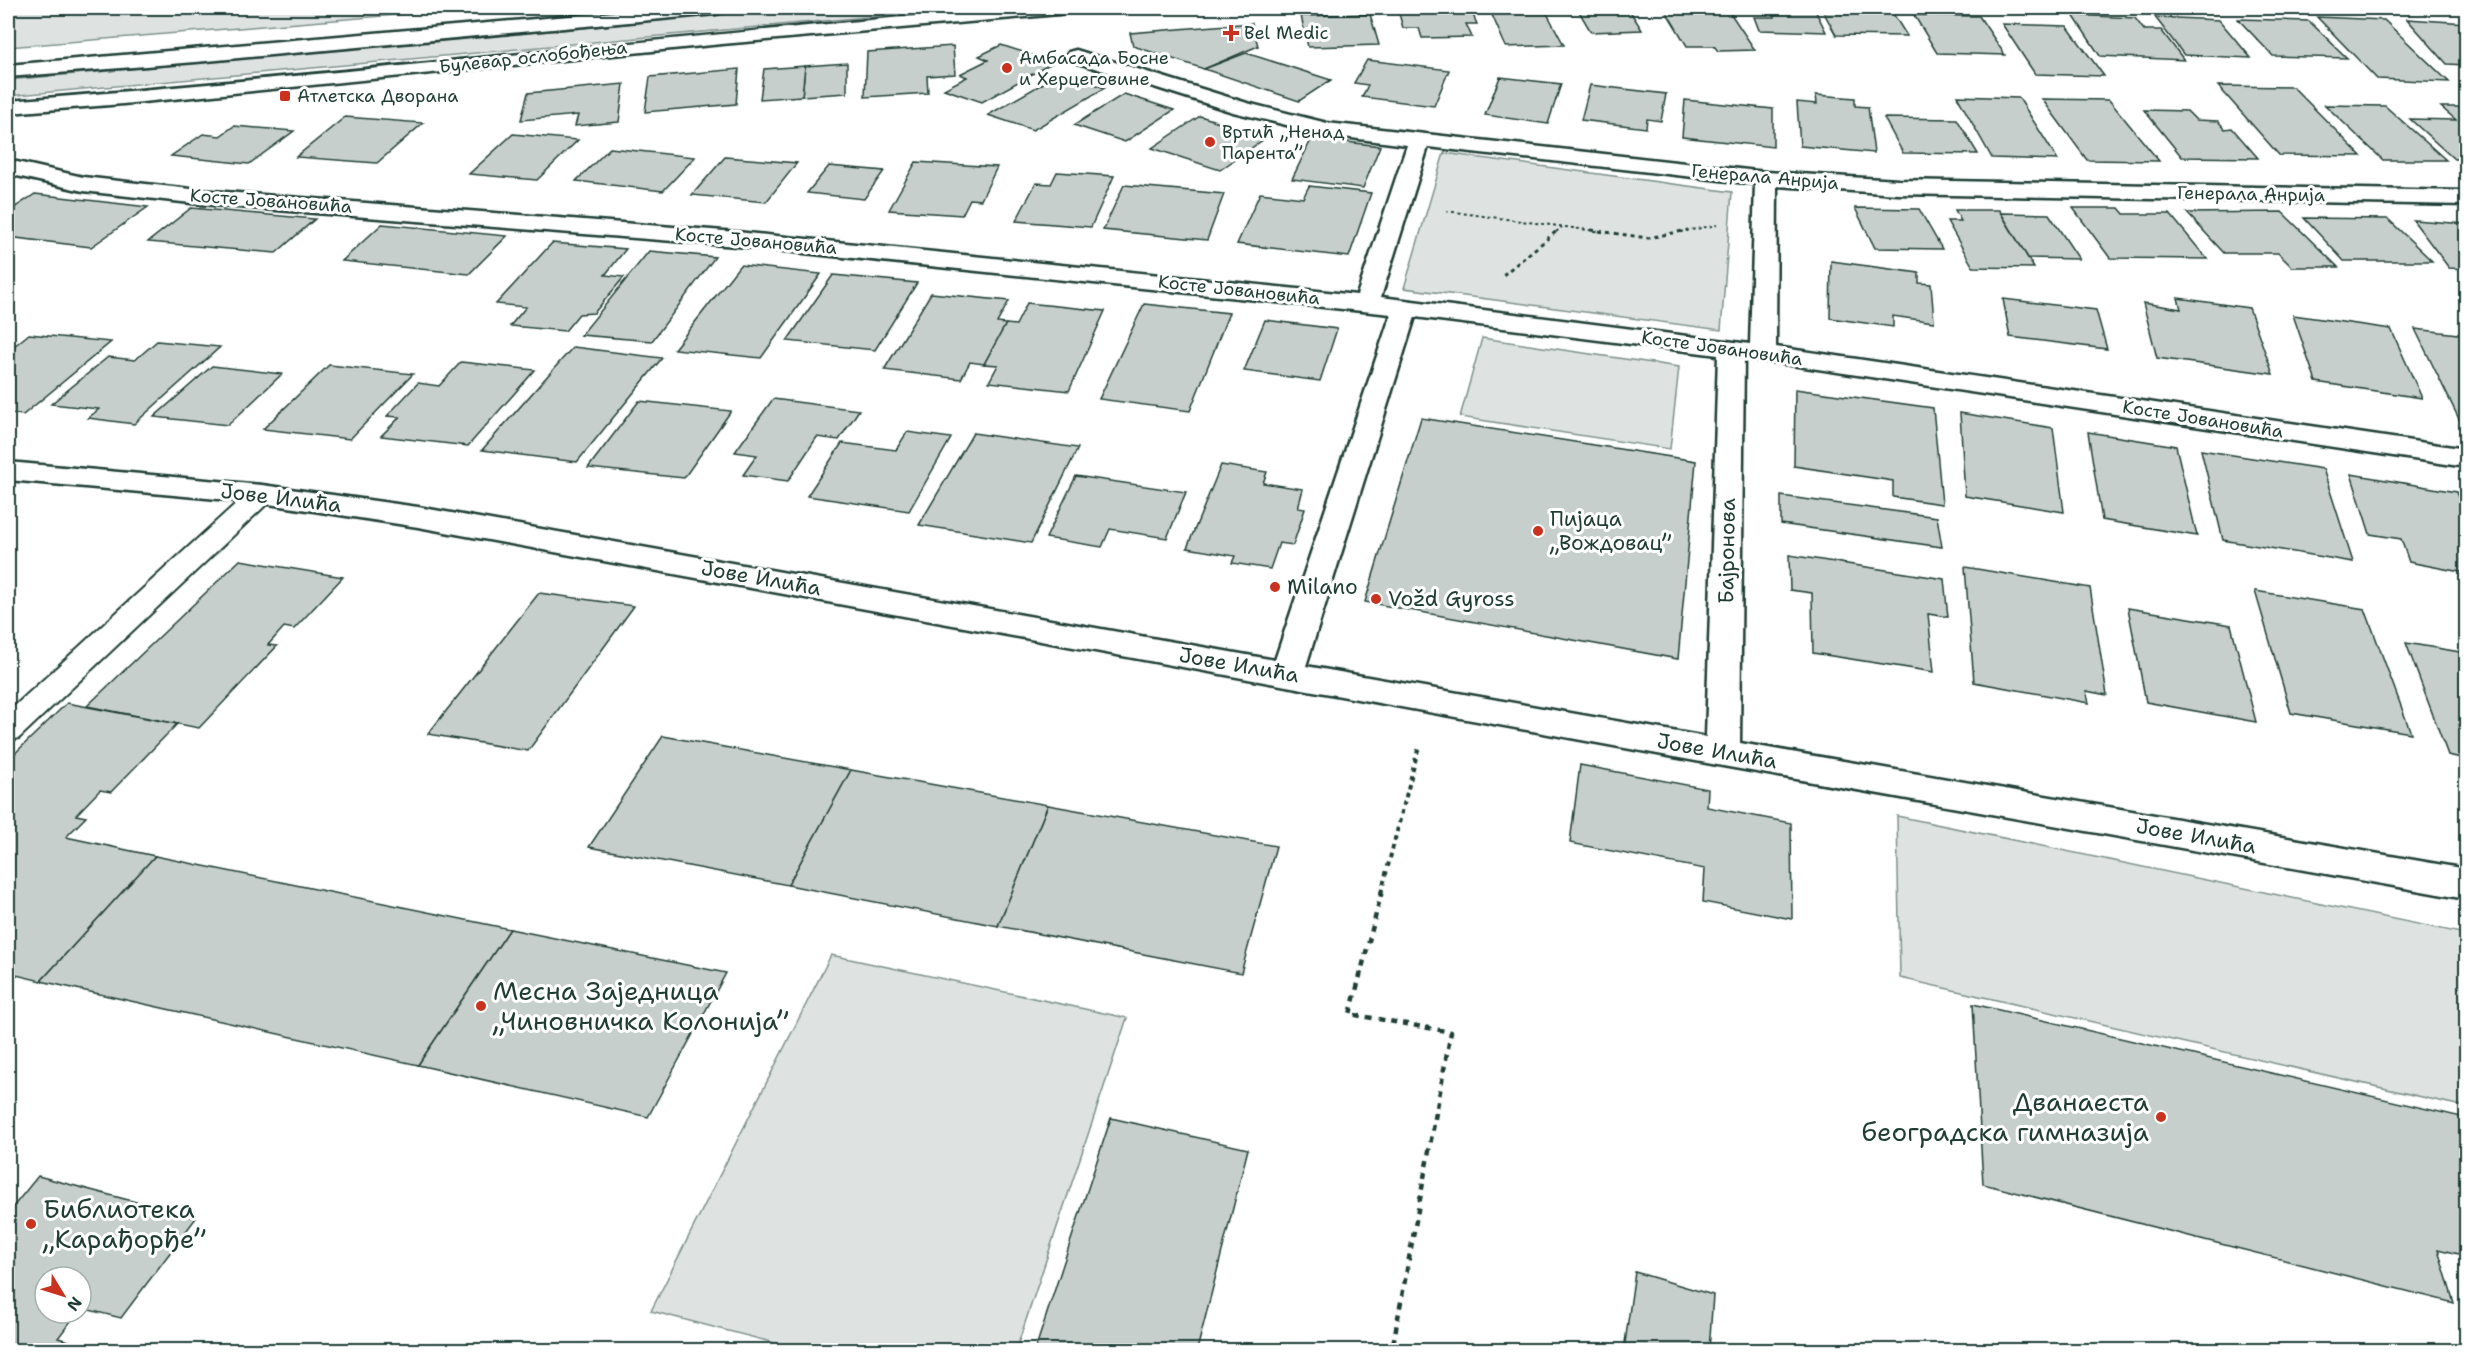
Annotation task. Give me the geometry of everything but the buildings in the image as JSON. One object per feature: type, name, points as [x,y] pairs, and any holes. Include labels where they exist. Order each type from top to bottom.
[{"type":"street","name":"Булевар ослобођења","points":[[8,71],[716,8]]},
{"type":"street","name":"Булевар ослобођења","points":[[8,107],[123,98],[722,38],[1059,8]]},
{"type":"street","name":"Генерала Анрија","points":[[1076,56],[1286,120],[1327,129],[1766,179],[1898,187],[2466,198]]},
{"type":"street","points":[[1367,303],[1419,140]]},
{"type":"street","name":"Косте Јовановића","points":[[8,167],[83,184],[200,197],[737,239],[1367,303],[1763,353],[2466,459]]},
{"type":"street","points":[[1763,353],[1766,179]]},
{"type":"street","points":[[1287,674],[1406,308]]},
{"type":"street","name":"Бајронова","points":[[1723,753],[1731,349]]},
{"type":"street","name":"Јове Илића","points":[[8,471],[262,494],[418,517],[1723,753],[2466,884]]},
{"type":"lane","points":[[8,730],[262,494]]},
{"type":"path","points":[[1398,205],[1648,238],[1765,215]]},
{"type":"path","points":[[1453,314],[1563,227]]},
{"type":"path","points":[[1392,1350],[1451,1032],[1350,1014],[1431,699]]},
{"type":"shaded area","points":[[8,8],[480,8],[8,47]]},
{"type":"shaded area","points":[[788,8],[964,8],[8,96],[8,80]]},
{"type":"shaded area","points":[[1444,153],[1732,192],[1721,330],[1404,288]]},
{"type":"shaded area","points":[[1482,338],[1679,367],[1670,449],[1460,417]]},
{"type":"shaded area","points":[[1897,816],[2466,934],[2466,1107],[1900,978]]},
{"type":"shaded area","points":[[831,955],[1127,1018],[1016,1350],[802,1350],[651,1311]]},
{"type":"place","name":"Bel Medic","points":[[1231,33]]},
{"type":"place","name":"Амбасада Босне и Херцеговине","points":[[1007,68]]},
{"type":"place","name":"Атлетска Дворана","points":[[285,96]]},
{"type":"place","name":"Вртић „Ненад Парента”","points":[[1210,142]]},
{"type":"place","name":"Пијаца „Вождовац”","points":[[1538,531]]},
{"type":"place","name":"Milano","points":[[1275,587]]},
{"type":"place","name":"Vožd Gyross","points":[[1376,599]]},
{"type":"place","name":"Месна Заједница „Чиновничка Колонија”","points":[[481,1006]]},
{"type":"place","name":"Дванаеста београдска гимназија","points":[[2161,1117]]},
{"type":"place","name":"Библиотека „Карађорђе”","points":[[31,1224]]}]
